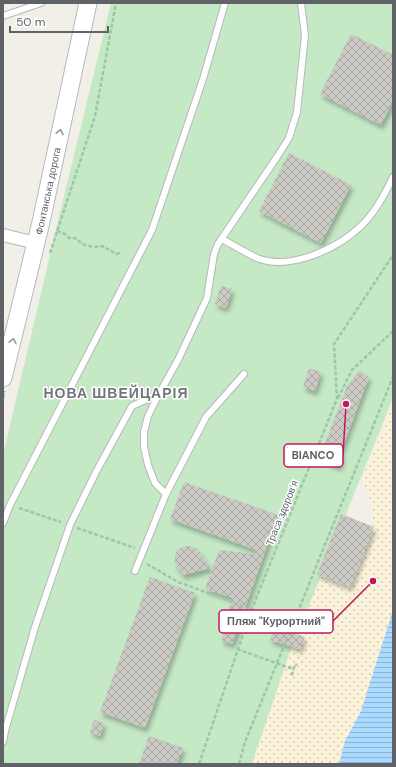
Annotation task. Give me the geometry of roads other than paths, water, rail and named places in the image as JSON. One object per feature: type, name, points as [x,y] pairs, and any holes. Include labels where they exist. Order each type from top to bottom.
[{"type":"main road","name":"Фонтанська дорога","points":[[4,384],[41,222],[88,3]]},
{"type":"street","points":[[3,235],[36,243]]},
{"type":"lane","points":[[3,16],[41,3]]},
{"type":"lane","points":[[3,523],[10,504],[152,230],[203,79],[225,3]]},
{"type":"lane","points":[[166,494],[155,483],[148,465],[144,447],[144,432],[148,416],[178,360],[207,298],[214,254],[218,244],[289,138],[297,112],[305,35],[301,3]]},
{"type":"lane","points":[[222,239],[257,258],[271,261],[287,261],[306,258],[324,251],[345,239],[361,226],[376,208],[393,177]]},
{"type":"lane","points":[[136,571],[166,494],[206,416],[244,374]]},
{"type":"lane","points":[[3,742],[35,627],[70,525],[96,472],[132,406],[159,394]]},
{"type":"water","points":[[393,610],[393,764],[339,764],[345,741],[361,711]]},
{"type":"place","name":"BIANCO","points":[[346,404]]},
{"type":"place","name":"Пляж \"Курортний\"","points":[[373,581]]},
{"type":"district","name":"НОВА ШВЕЙЦАРІЯ","points":[[116,393]]}]
